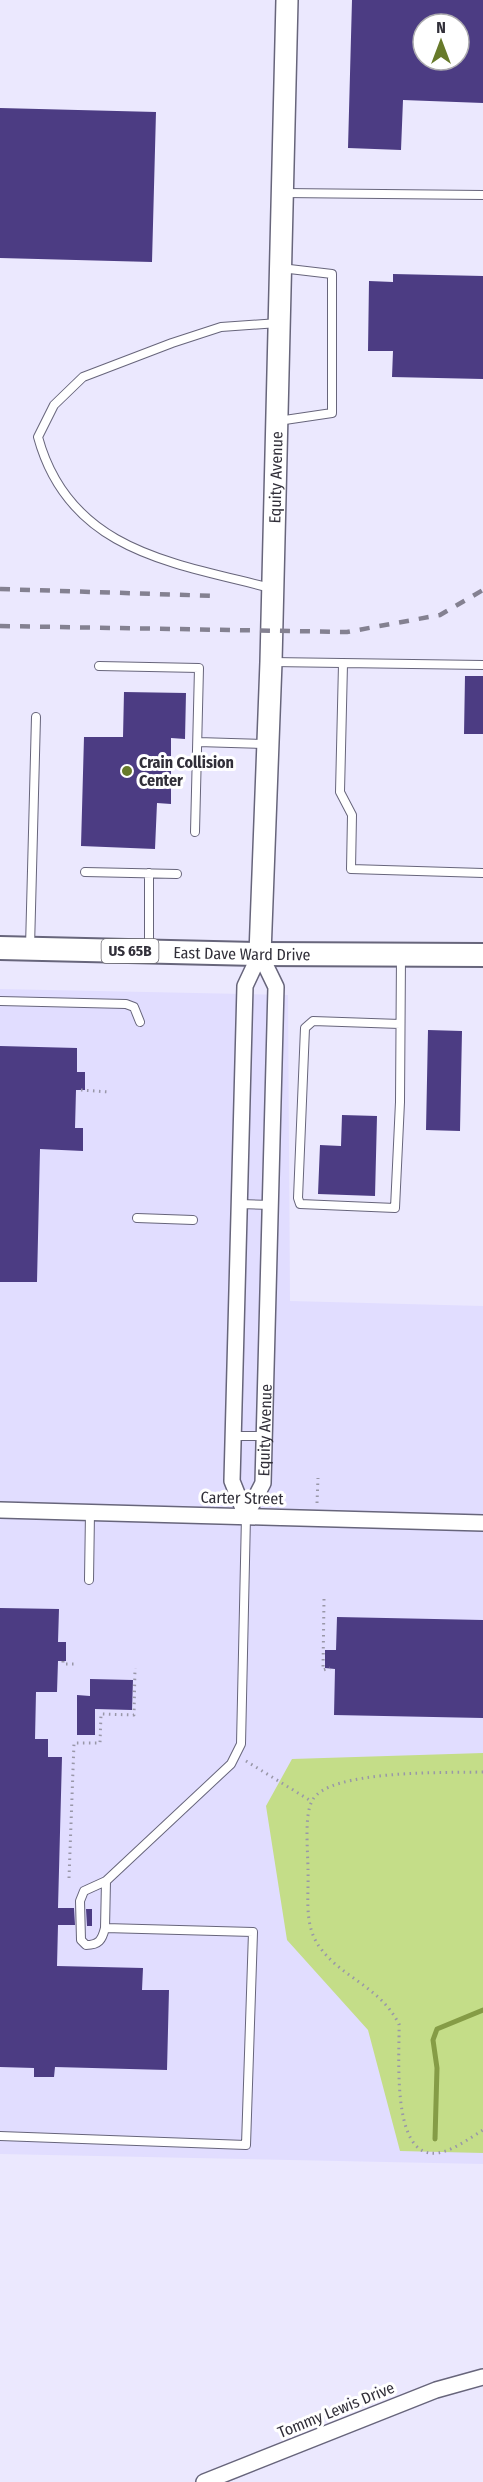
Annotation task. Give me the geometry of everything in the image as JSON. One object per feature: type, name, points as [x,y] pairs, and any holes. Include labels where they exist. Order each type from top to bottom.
[{"type":"main road","name":"East Dave Ward Drive","points":[[0,948],[260,954],[483,955]]},
{"type":"street","name":"Equity Avenue","points":[[246,1516],[232,1481],[239,1204],[245,986],[260,954],[271,662],[287,0]]},
{"type":"street","name":"Equity Avenue","points":[[246,1516],[263,1483],[271,1205],[276,987],[260,954]]},
{"type":"street","name":"Carter Street","points":[[0,1510],[483,1523]]},
{"type":"street","name":"Tommy Lewis Drive","points":[[204,2482],[436,2390],[483,2377]]},
{"type":"lane","points":[[281,193],[483,195]]},
{"type":"lane","points":[[276,421],[332,413],[333,274],[280,268]]},
{"type":"lane","points":[[273,588],[155,559],[108,535],[67,500],[46,465],[38,437],[54,405],[83,377],[221,327],[279,323]]},
{"type":"lane","points":[[271,662],[483,665]]},
{"type":"lane","points":[[343,664],[340,792],[352,815],[351,869],[483,873]]},
{"type":"lane","points":[[99,666],[199,668],[195,832]]},
{"type":"lane","points":[[30,949],[36,717]]},
{"type":"lane","points":[[198,742],[268,744]]},
{"type":"lane","points":[[85,872],[177,874]]},
{"type":"lane","points":[[149,873],[149,951]]},
{"type":"lane","points":[[400,1024],[313,1022],[305,1028],[298,1198],[300,1204],[395,1208],[400,1024],[401,955]]},
{"type":"lane","points":[[0,1001],[126,1004],[134,1007],[140,1022]]},
{"type":"lane","points":[[239,1204],[271,1205]]},
{"type":"lane","points":[[137,1218],[193,1220]]},
{"type":"lane","points":[[233,1436],[264,1436]]},
{"type":"lane","points":[[89,1580],[90,1512]]},
{"type":"lane","points":[[106,1881],[105,1928],[102,1940],[95,1945],[86,1945],[81,1940],[80,1902],[84,1891],[106,1881],[231,1764],[241,1744],[246,1516]]},
{"type":"lane","points":[[0,2136],[246,2145],[253,1932],[105,1928]]},
{"type":"path","points":[[81,1090],[109,1092]]},
{"type":"path","points":[[324,1599],[323,1670],[330,1668]]},
{"type":"path","points":[[63,1660],[63,1664],[75,1664]]},
{"type":"path","points":[[69,1878],[74,1743],[100,1743],[101,1714],[134,1715],[135,1668]]},
{"type":"path","points":[[246,1761],[312,1801]]},
{"type":"path","points":[[483,1772],[391,1774],[325,1788],[312,1801],[307,1834],[308,1926],[321,1949],[347,1972],[373,1990],[393,2012],[399,2024],[403,2121],[409,2139],[420,2150],[437,2153],[483,2130]]},
{"type":"shaded area","points":[[0,989],[288,995],[290,1301],[483,1306],[483,2164],[0,2154]]},
{"type":"green space","points":[[483,1753],[483,2153],[400,2151],[368,2030],[287,1940],[266,1806],[292,1759]]},
{"type":"building","points":[[352,0],[483,0],[483,103],[403,100],[401,150],[348,148]]},
{"type":"building","points":[[0,108],[156,112],[152,262],[0,258]]},
{"type":"building","points":[[393,274],[483,276],[483,379],[392,377],[393,351],[368,351],[369,281],[393,282]]},
{"type":"building","points":[[465,676],[483,676],[483,734],[464,734]]},
{"type":"building","name":"Crain Collision Center","points":[[124,692],[186,693],[185,739],[171,738],[171,804],[157,803],[155,849],[81,846],[84,737],[123,737]]},
{"type":"building","points":[[428,1030],[462,1031],[460,1131],[426,1130]]},
{"type":"building","points":[[0,1046],[77,1048],[77,1072],[85,1072],[85,1090],[76,1090],[75,1128],[83,1128],[83,1151],[40,1149],[37,1282],[0,1282]]},
{"type":"building","points":[[342,1115],[377,1116],[375,1196],[318,1194],[320,1145],[341,1146]]},
{"type":"building","points":[[0,1608],[59,1609],[58,1642],[66,1642],[66,1661],[58,1661],[57,1692],[36,1692],[35,1739],[48,1739],[48,1757],[62,1757],[58,1908],[74,1908],[75,1925],[58,1925],[57,1966],[143,1968],[142,1990],[169,1990],[167,2070],[55,2067],[54,2077],[34,2077],[34,2068],[0,2067]]},
{"type":"building","points":[[337,1617],[483,1620],[483,1718],[334,1715],[335,1669],[325,1668],[325,1650],[336,1650]]},
{"type":"building","points":[[90,1679],[133,1680],[132,1710],[95,1709],[95,1735],[77,1735],[77,1695],[90,1696]]},
{"type":"building","points":[[86,1909],[92,1909],[92,1926],[87,1926]]},
{"type":"waterway","points":[[435,2139],[437,2068],[433,2040],[437,2029],[483,2010]]},
{"type":"railway","points":[[0,589],[217,596]]},
{"type":"railway","points":[[0,626],[347,632],[440,615],[483,590]]},
{"type":"place","name":"Crain Collision Center","points":[[127,771]]}]
